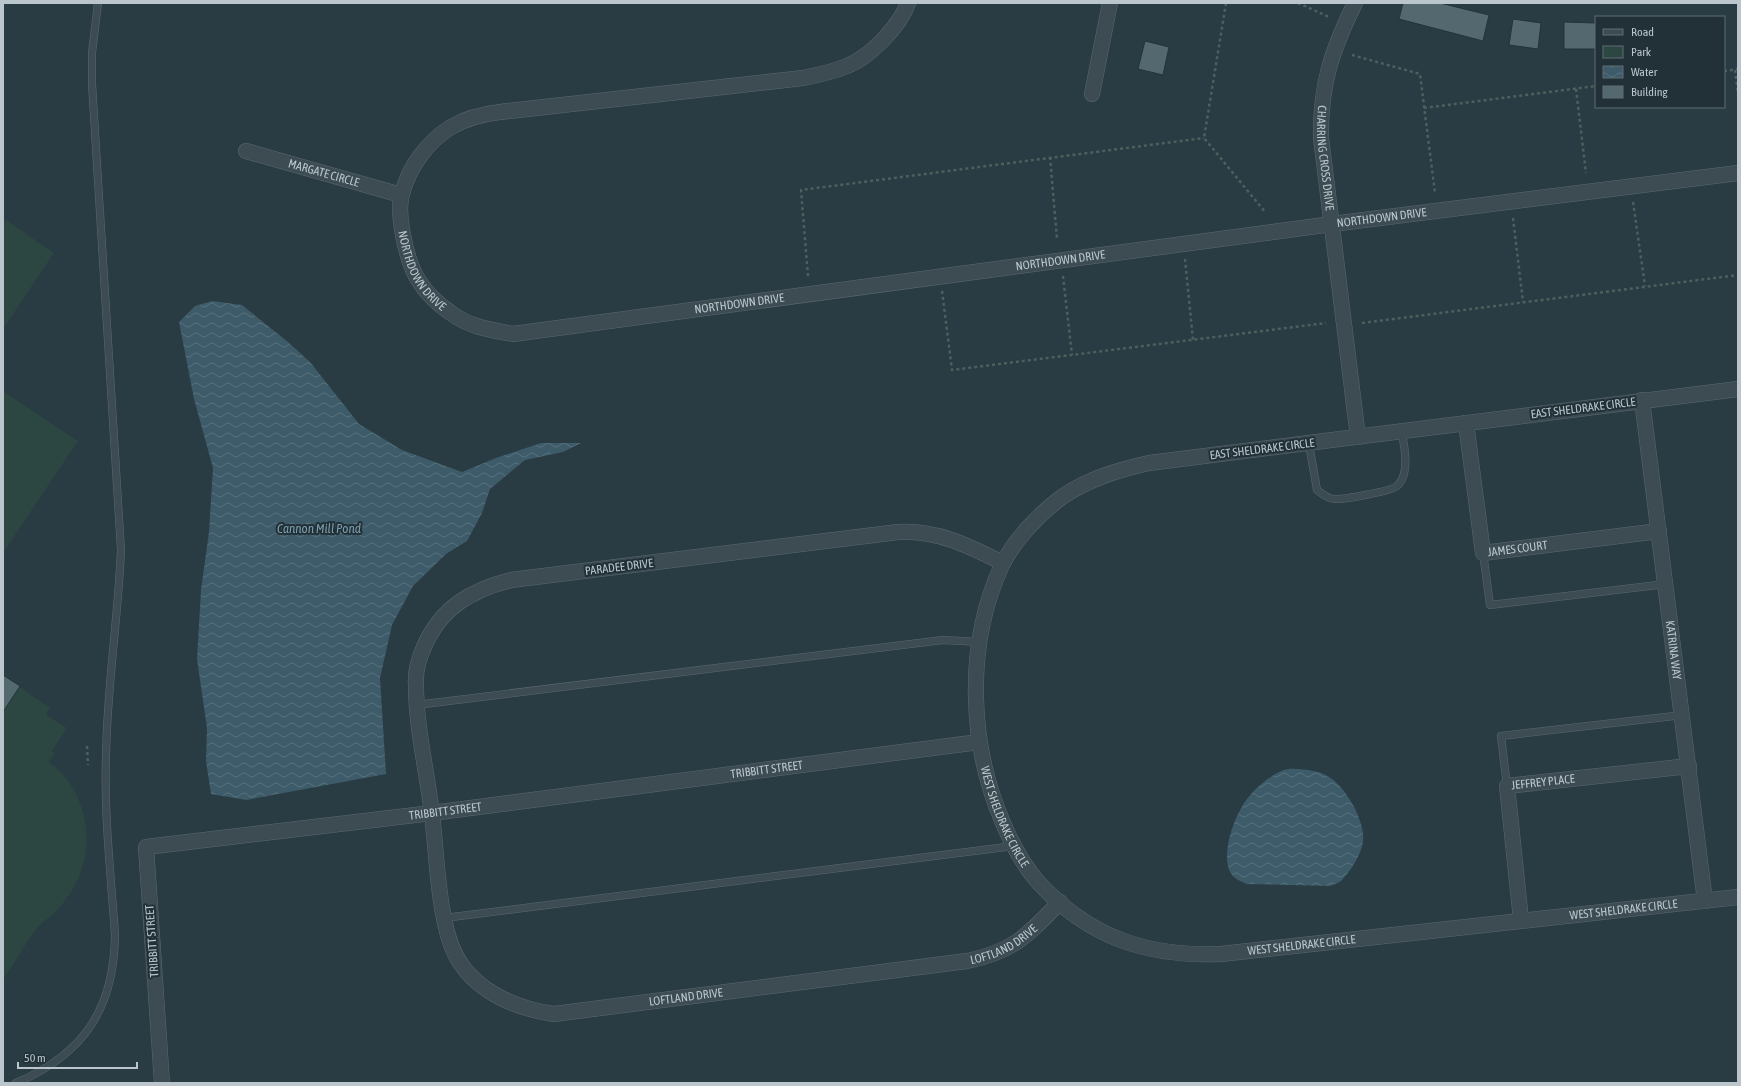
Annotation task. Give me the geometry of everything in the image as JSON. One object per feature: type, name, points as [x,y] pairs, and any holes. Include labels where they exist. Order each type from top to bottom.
[{"type":"street","name":"NORTHDOWN DRIVE","points":[[908,3],[896,24],[866,54],[848,66],[824,74],[803,78],[500,112],[468,119],[452,127],[436,138],[422,153],[410,174],[401,195],[403,239],[406,254],[418,281],[433,299],[452,314],[483,329],[513,334],[1332,224],[1738,173]]},
{"type":"street","points":[[1092,94],[1110,3]]},
{"type":"street","name":"CHARRING CROSS DRIVE","points":[[1355,3],[1330,61],[1320,109],[1321,138],[1358,437]]},
{"type":"street","name":"MARGATE CIRCLE","points":[[246,151],[401,195]]},
{"type":"street","name":"EAST SHELDRAKE CIRCLE","points":[[979,742],[977,675],[980,642],[991,593],[1003,564],[1030,527],[1062,497],[1088,482],[1115,471],[1149,463],[1738,389]]},
{"type":"street","name":"KATRINA WAY","points":[[1642,400],[1683,715],[1705,900]]},
{"type":"street","name":"JAMES COURT","points":[[1466,423],[1483,553],[1659,531]]},
{"type":"street","name":"PARADEE DRIVE","points":[[432,814],[416,705],[415,683],[418,666],[424,647],[434,628],[450,610],[468,595],[488,586],[511,580],[913,531],[943,536],[962,543],[1003,564]]},
{"type":"street","name":"TRIBBITT STREET","points":[[162,1083],[146,847],[432,814],[979,742]]},
{"type":"street","name":"WEST SHELDRAKE CIRCLE","points":[[979,742],[995,805],[1014,846],[1038,882],[1080,919],[1101,932],[1124,942],[1152,950],[1197,955],[1221,954],[1738,897]]},
{"type":"street","name":"JEFFREY PLACE","points":[[1521,920],[1507,786],[1689,766]]},
{"type":"street","name":"LOFTLAND DRIVE","points":[[432,814],[444,918],[450,945],[459,962],[473,978],[491,992],[511,1003],[533,1011],[554,1014],[966,961],[990,956],[1010,947],[1029,934],[1060,902]]},
{"type":"lane","points":[[16,1083],[49,1066],[81,1039],[94,1020],[106,998],[112,977],[115,957],[115,935],[106,803],[106,756],[109,693],[118,605],[121,550],[92,84],[92,53],[98,3]]},
{"type":"lane","points":[[1309,444],[1317,490],[1333,499],[1389,490],[1398,485],[1404,474],[1406,459],[1406,450],[1402,432]]},
{"type":"lane","points":[[1483,553],[1490,605],[1666,584]]},
{"type":"lane","points":[[416,705],[943,640],[980,642]]},
{"type":"lane","points":[[1507,786],[1501,736],[1683,715]]},
{"type":"lane","points":[[444,918],[1014,846]]},
{"type":"path","points":[[1226,3],[1204,138],[1266,213]]},
{"type":"path","points":[[1298,3],[1331,18]]},
{"type":"path","points":[[1352,54],[1420,74],[1435,193]]},
{"type":"path","points":[[1725,71],[1737,70],[1738,93]]},
{"type":"path","points":[[1424,108],[1595,86]]},
{"type":"path","points":[[1576,89],[1586,173]]},
{"type":"path","points":[[808,276],[801,190],[1204,138]]},
{"type":"path","points":[[1050,157],[1057,239]]},
{"type":"path","points":[[1633,202],[1644,286]]},
{"type":"path","points":[[1513,218],[1523,302]]},
{"type":"path","points":[[1185,259],[1194,340]]},
{"type":"path","points":[[1063,274],[1072,355]]},
{"type":"path","points":[[1362,323],[1738,275]]},
{"type":"path","points":[[942,290],[952,370],[1326,323]]},
{"type":"path","points":[[87,746],[88,765]]},
{"type":"green space","points":[[3,218],[54,253],[3,329]]},
{"type":"green space","points":[[3,391],[78,441],[3,553]]},
{"type":"green space","points":[[3,675],[50,708],[46,715],[67,728],[52,751],[55,753],[49,762],[65,777],[76,794],[82,808],[87,835],[84,862],[74,887],[56,912],[38,927],[3,980]]},
{"type":"water","name":"Cannon Mill Pond","points":[[212,301],[242,305],[310,362],[359,424],[402,450],[462,472],[496,458],[541,443],[581,443],[563,452],[525,460],[490,489],[482,513],[467,541],[446,554],[413,586],[392,625],[380,678],[386,774],[246,800],[211,794],[206,761],[207,728],[197,659],[201,590],[209,532],[213,468],[194,399],[179,322],[195,306]]},
{"type":"water","points":[[1286,769],[1299,769],[1322,773],[1329,777],[1342,789],[1354,806],[1363,834],[1362,847],[1358,858],[1341,881],[1330,886],[1247,884],[1240,881],[1230,872],[1227,863],[1227,853],[1232,830],[1241,809],[1246,800],[1255,790],[1271,776]]},
{"type":"building","points":[[1403,3],[1440,3],[1489,15],[1483,41],[1399,19]]},
{"type":"building","points":[[1513,19],[1541,23],[1538,49],[1509,45]]},
{"type":"building","points":[[1564,22],[1595,23],[1595,49],[1564,49]]},
{"type":"building","points":[[1145,41],[1169,47],[1163,75],[1138,69]]},
{"type":"building","points":[[3,675],[20,686],[3,712]]}]
